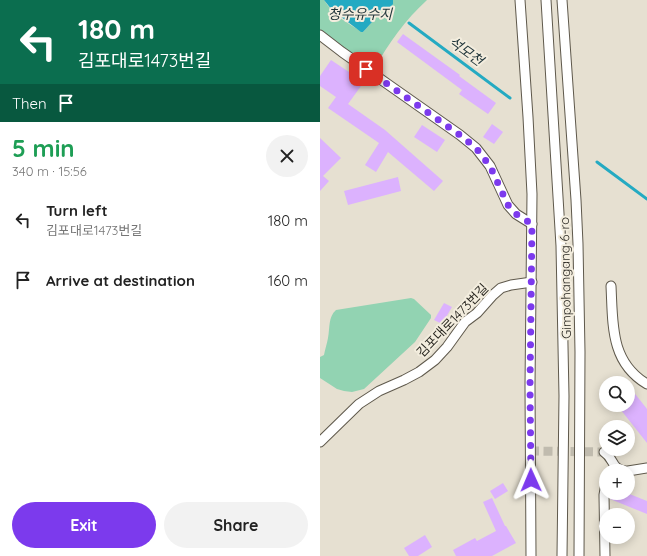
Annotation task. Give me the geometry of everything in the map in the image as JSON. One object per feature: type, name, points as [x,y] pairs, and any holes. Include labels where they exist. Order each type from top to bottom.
[{"type":"street","points":[[520,0],[532,188],[530,386],[531,556]]},
{"type":"street","name":"Gimpohangang 6-ro","points":[[546,0],[561,246],[564,396],[562,556]]},
{"type":"street","name":"Gimpohangang 6-ro","points":[[562,0],[578,236],[580,352],[579,556]]},
{"type":"street","points":[[320,35],[476,148],[490,166],[508,205],[516,214],[532,224]]},
{"type":"street","name":"김포대로1473번길","points":[[320,442],[359,404],[378,391],[419,372],[435,360],[448,347],[465,322],[477,313],[501,288],[532,282]]},
{"type":"street","points":[[611,286],[614,338],[620,356],[629,369],[640,380],[647,384]]},
{"type":"street","points":[[635,470],[647,468]]},
{"type":"street","points":[[604,500],[605,556]]},
{"type":"green space","points":[[320,0],[324,0],[336,15],[363,32],[373,21],[377,11],[393,4],[393,0],[427,0],[398,32],[374,69],[337,44],[320,30]]},
{"type":"green space","points":[[411,298],[431,315],[431,318],[415,342],[364,389],[352,392],[344,391],[337,389],[320,378],[320,357],[324,355],[330,319],[336,310]]},
{"type":"water","name":"청수유수지","points":[[324,0],[393,0],[393,4],[388,11],[377,11],[373,21],[363,32],[361,32],[332,10]]},
{"type":"building","points":[[403,34],[496,103],[488,114],[459,94],[462,90],[397,42]]},
{"type":"building","points":[[331,60],[352,74],[354,71],[366,79],[348,104],[385,130],[443,181],[434,191],[388,152],[376,172],[365,165],[379,143],[328,108],[336,97],[320,86],[320,76]]},
{"type":"building","points":[[492,124],[503,132],[494,144],[483,137]]},
{"type":"building","points":[[422,125],[445,140],[437,152],[414,137]]},
{"type":"building","points":[[320,138],[341,158],[323,176],[329,181],[320,191]]},
{"type":"building","points":[[398,177],[401,191],[348,205],[344,191]]},
{"type":"building","points":[[444,303],[452,307],[442,324],[434,320]]},
{"type":"building","points":[[635,394],[647,409],[647,443],[635,428],[635,420],[629,420],[623,412],[635,412]]},
{"type":"building","points":[[503,483],[508,491],[495,499],[490,491]]},
{"type":"building","points":[[635,496],[647,501],[647,514],[612,500],[635,500]]},
{"type":"building","points":[[492,498],[505,526],[516,543],[492,556],[456,556],[453,550],[475,538],[477,541],[496,531],[483,502]]},
{"type":"building","points":[[425,535],[432,547],[418,556],[409,556],[404,548]]},
{"type":"waterway","name":"석모천","points":[[409,23],[510,98]]},
{"type":"waterway","name":"석모천","points":[[597,162],[647,199]]},
{"type":"tunnel","points":[[530,451],[599,452]]},
{"type":"route","points":[[366,69],[460,135],[476,148],[490,166],[508,205],[516,214],[532,224],[530,386],[531,480]]}]
